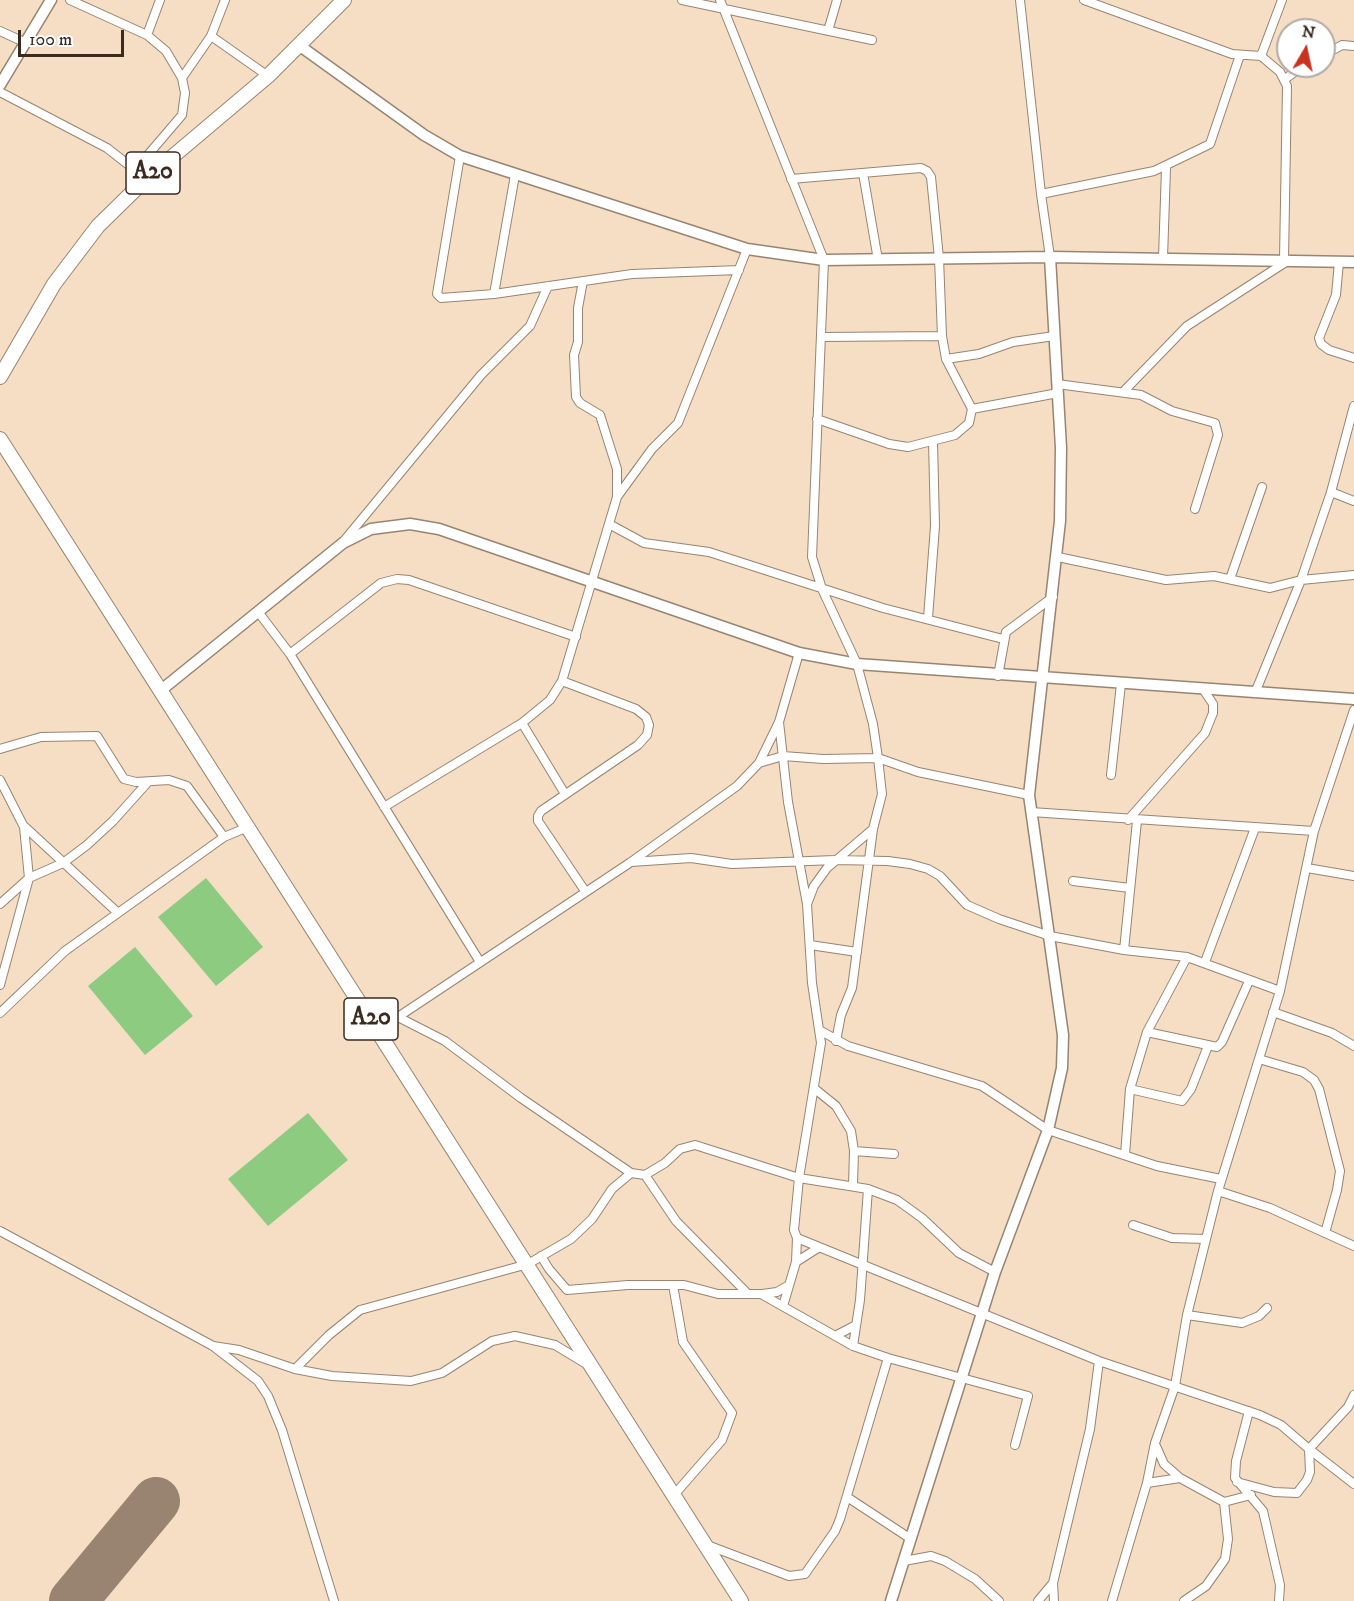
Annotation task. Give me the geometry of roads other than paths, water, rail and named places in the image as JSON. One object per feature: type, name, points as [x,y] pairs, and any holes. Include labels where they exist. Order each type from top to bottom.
[{"type":"main road","name":"A20","points":[[0,377],[48,294],[78,249],[141,174],[268,76],[344,0]]},
{"type":"main road","name":"A20","points":[[0,440],[380,1032],[741,1601]]},
{"type":"street","points":[[0,85],[51,0]]},
{"type":"street","points":[[0,92],[107,148],[141,174],[182,115],[183,78],[166,51],[147,35],[70,0]]},
{"type":"street","points":[[147,35],[160,0]]},
{"type":"street","points":[[183,78],[211,36],[225,0]]},
{"type":"street","points":[[682,0],[722,4],[872,40]]},
{"type":"street","points":[[828,31],[837,0]]},
{"type":"street","points":[[1084,0],[1240,55],[1261,56],[1285,79],[1288,95],[1288,259]]},
{"type":"street","points":[[1261,56],[1282,0]]},
{"type":"street","points":[[891,1601],[995,1272],[1048,1130],[1062,1068],[1063,1035],[1029,795],[1058,557],[1061,460],[1050,257],[1041,194],[1022,2]]},
{"type":"street","points":[[722,4],[824,260],[811,548],[822,589],[857,664],[873,724],[882,794],[873,829],[852,988],[841,1015],[836,1041]]},
{"type":"street","points":[[0,31],[24,42]]},
{"type":"street","points":[[211,36],[268,76]]},
{"type":"street","points":[[1336,48],[1342,45],[1354,45]]},
{"type":"street","points":[[300,46],[424,135],[460,156],[747,249],[824,260],[1050,257],[1288,259],[1354,262]]},
{"type":"street","points":[[1041,194],[1166,168],[1210,144],[1240,55]]},
{"type":"street","points":[[460,156],[438,296],[494,294],[632,274],[739,270]]},
{"type":"street","points":[[791,178],[921,168],[927,171],[931,177],[939,258],[942,336],[946,359],[972,409],[969,423],[955,435],[898,447],[817,419]]},
{"type":"street","points":[[1164,258],[1166,168]]},
{"type":"street","points":[[863,173],[878,260]]},
{"type":"street","points":[[494,294],[515,175]]},
{"type":"street","points":[[617,497],[645,457],[678,423],[693,378],[747,249]]},
{"type":"street","points":[[1124,391],[1187,326],[1288,259]]},
{"type":"street","points":[[1339,262],[1336,295],[1319,338],[1321,344],[1329,350],[1354,358]]},
{"type":"street","points":[[384,807],[522,723],[544,707],[562,681],[594,582],[617,497],[617,469],[600,416],[580,403],[576,396],[574,355],[578,342],[578,308],[583,281]]},
{"type":"street","points":[[160,691],[259,614],[343,543],[482,375],[530,326],[548,286]]},
{"type":"street","points":[[821,337],[942,336]]},
{"type":"street","points":[[946,359],[979,354],[1013,342],[1054,336]]},
{"type":"street","points":[[972,409],[1057,389],[1124,391],[1141,395],[1172,411],[1209,420],[1218,427],[1218,435],[1195,509]]},
{"type":"street","points":[[1255,693],[1301,580],[1331,492],[1354,406]]},
{"type":"street","points":[[928,618],[935,526],[933,441]]},
{"type":"street","points":[[1230,579],[1262,487]]},
{"type":"street","points":[[1331,492],[1354,501]]},
{"type":"street","points":[[609,524],[644,543],[708,552],[768,569],[822,589],[928,618],[963,631],[1004,639]]},
{"type":"street","points":[[343,543],[371,529],[421,525],[799,653],[857,664],[998,676],[1354,699]]},
{"type":"street","points":[[1058,557],[1166,580],[1214,576],[1270,588],[1301,580],[1354,575]]},
{"type":"street","points":[[290,654],[381,583],[397,579],[409,580],[576,636]]},
{"type":"street","points":[[998,676],[1004,639],[1011,627],[1053,597]]},
{"type":"street","points":[[259,614],[290,654],[480,962]]},
{"type":"street","points":[[380,1032],[480,962],[631,862],[737,786],[759,763],[779,722],[799,653]]},
{"type":"street","points":[[562,681],[636,709],[646,717],[649,725],[647,735],[638,745],[541,811],[538,821],[585,891]]},
{"type":"street","points":[[1111,775],[1121,684]]},
{"type":"street","points":[[1124,950],[1133,821],[1205,733],[1213,713],[1213,704],[1203,690]]},
{"type":"street","points":[[1112,1601],[1147,1483],[1155,1443],[1175,1386],[1187,1315],[1221,1179],[1280,991],[1314,831],[1354,710]]},
{"type":"street","points":[[779,722],[798,860],[807,904],[812,983],[821,1031],[815,1089],[799,1178],[794,1230],[797,1238],[796,1262],[783,1306]]},
{"type":"street","points":[[522,723],[565,794]]},
{"type":"street","points":[[0,749],[41,737],[97,736],[124,779],[148,782],[168,780],[187,786],[224,837]]},
{"type":"street","points":[[759,763],[783,756],[823,759],[878,758],[918,772],[1029,795]]},
{"type":"street","points":[[0,780],[24,827],[117,912]]},
{"type":"street","points":[[0,904],[29,878],[63,863],[113,821],[148,782]]},
{"type":"street","points":[[1031,812],[1133,821],[1314,831]]},
{"type":"street","points":[[0,1013],[65,951],[224,837],[248,826]]},
{"type":"street","points":[[0,985],[29,878],[24,827]]},
{"type":"street","points":[[1205,962],[1256,828]]},
{"type":"street","points":[[807,904],[819,878],[834,860],[873,829]]},
{"type":"street","points":[[631,862],[692,858],[732,864],[798,860],[888,861],[928,869],[978,911],[1050,936],[1124,950],[1187,957],[1280,991]]},
{"type":"street","points":[[1307,868],[1354,876]]},
{"type":"street","points":[[1073,881],[1130,888]]},
{"type":"street","points":[[810,945],[857,952]]},
{"type":"street","points":[[1125,1155],[1130,1089],[1147,1032],[1187,957]]},
{"type":"street","points":[[1147,1032],[1217,1047],[1222,1042],[1249,981]]},
{"type":"street","points":[[1274,1012],[1332,1033],[1354,1046]]},
{"type":"street","points":[[399,1017],[445,1041],[521,1098],[632,1173],[645,1174],[665,1163],[680,1149],[695,1145],[799,1178],[868,1189],[897,1200],[930,1224],[959,1253],[995,1272]]},
{"type":"street","points":[[821,1031],[836,1041],[982,1086],[1048,1130],[1157,1166],[1221,1179]]},
{"type":"street","points":[[1130,1089],[1182,1101],[1191,1089],[1208,1046]]},
{"type":"street","points":[[1259,1059],[1303,1072],[1314,1080],[1319,1089],[1340,1171],[1325,1233]]},
{"type":"street","points":[[815,1089],[843,1115],[851,1131],[854,1151],[853,1185]]},
{"type":"street","points":[[854,1151],[894,1154]]},
{"type":"street","points":[[295,1369],[329,1335],[360,1310],[528,1264],[571,1239],[583,1229],[612,1189],[632,1173]]},
{"type":"street","points":[[645,1174],[676,1221],[746,1292]]},
{"type":"street","points":[[853,1346],[863,1264],[868,1189]]},
{"type":"street","points":[[1218,1191],[1270,1208],[1354,1246]]},
{"type":"street","points":[[1133,1225],[1172,1238],[1206,1239]]},
{"type":"street","points":[[0,1231],[213,1346],[253,1376],[268,1396],[282,1430],[334,1601]]},
{"type":"street","points":[[797,1238],[1099,1361],[1249,1411],[1281,1425],[1354,1484]]},
{"type":"street","points":[[796,1262],[818,1248]]},
{"type":"street","points":[[541,1256],[563,1288],[571,1291],[628,1285],[684,1285],[718,1294],[746,1292],[761,1294],[777,1292],[789,1285]]},
{"type":"street","points":[[673,1285],[683,1342],[732,1413],[722,1440],[674,1495]]},
{"type":"street","points":[[761,1294],[853,1346],[888,1358],[1028,1396],[1016,1445]]},
{"type":"street","points":[[1187,1315],[1242,1323],[1259,1316],[1267,1308]]},
{"type":"street","points":[[835,1336],[856,1325]]},
{"type":"street","points":[[213,1346],[239,1350],[295,1369],[332,1376],[411,1381],[442,1373],[492,1341],[515,1336],[555,1345],[596,1371]]},
{"type":"street","points":[[706,1545],[789,1576],[798,1577],[805,1574],[835,1531],[888,1358]]},
{"type":"street","points":[[1054,1601],[1053,1583],[1090,1429],[1099,1361]]},
{"type":"street","points":[[1238,1482],[1274,1492],[1297,1493],[1310,1472],[1309,1449],[1348,1407],[1354,1395]]},
{"type":"street","points":[[1249,1411],[1236,1461],[1235,1478],[1261,1506],[1272,1539],[1280,1585],[1279,1601]]},
{"type":"street","points":[[1155,1443],[1160,1459],[1180,1478],[1224,1502],[1251,1495]]},
{"type":"street","points":[[1147,1483],[1180,1478]]},
{"type":"street","points":[[847,1497],[910,1539]]},
{"type":"street","points":[[1184,1601],[1206,1586],[1226,1559],[1228,1539],[1224,1502]]},
{"type":"street","points":[[903,1561],[931,1556],[945,1561],[975,1579],[999,1601]]},
{"type":"street","points":[[1038,1601],[1053,1583]]}]
